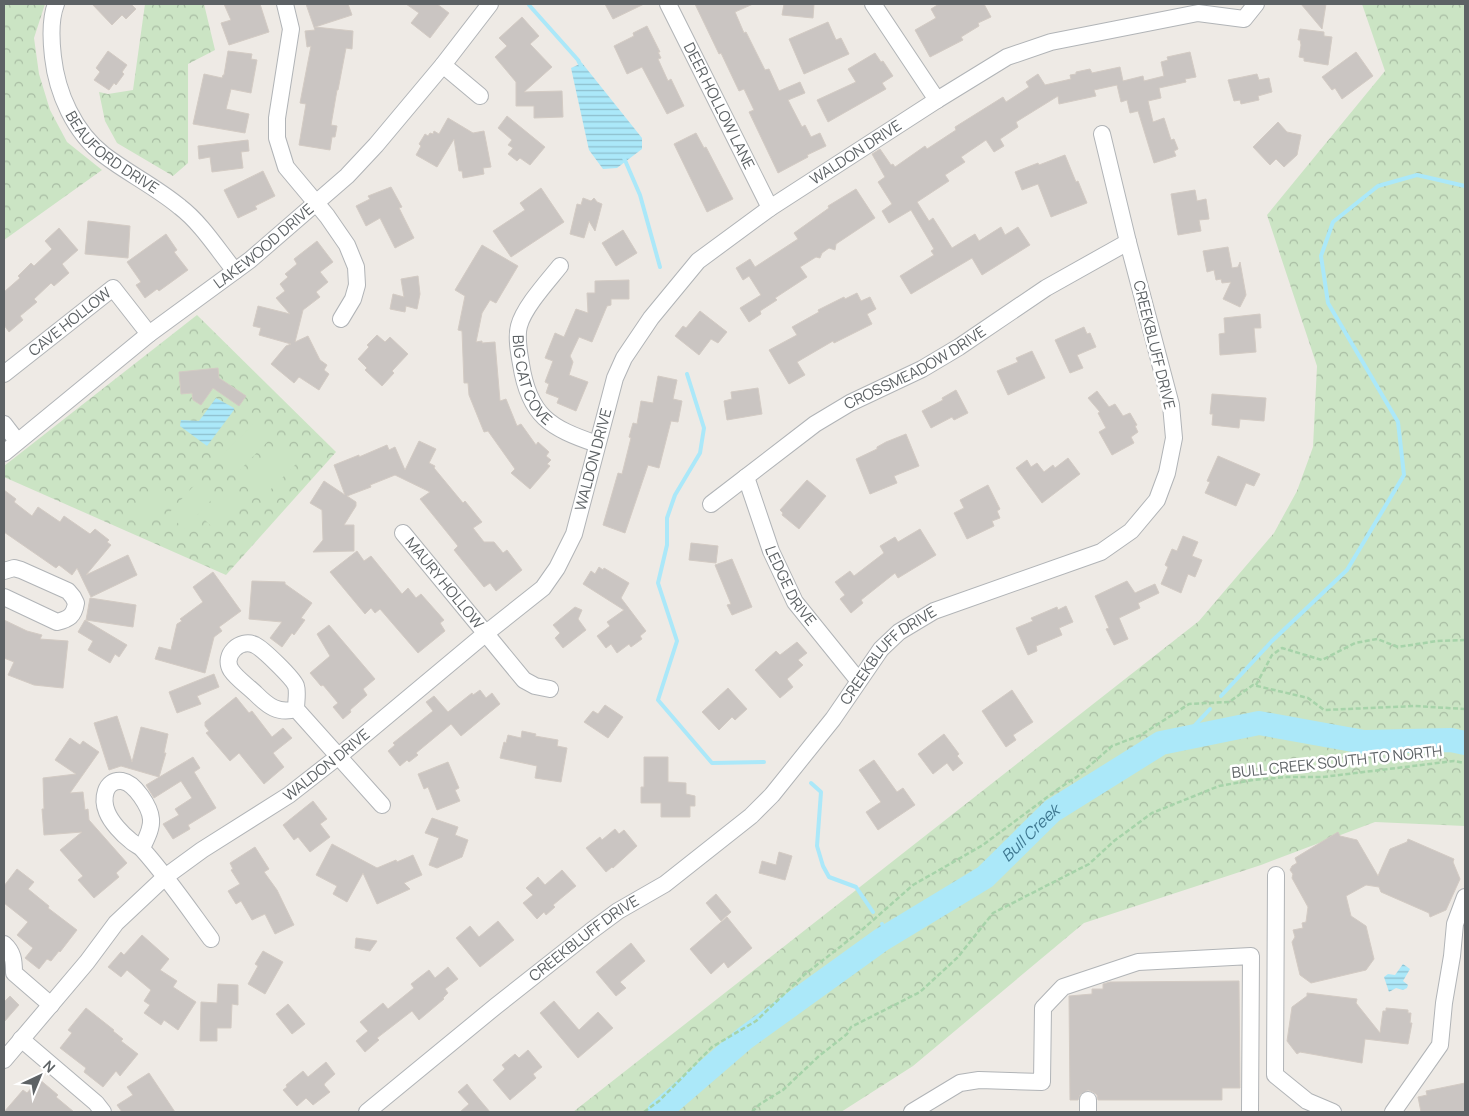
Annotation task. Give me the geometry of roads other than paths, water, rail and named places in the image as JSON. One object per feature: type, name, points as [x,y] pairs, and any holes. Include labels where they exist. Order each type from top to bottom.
[{"type":"street","name":"BEAUFORD DRIVE","points":[[56,4],[52,41],[55,77],[68,111],[86,137],[104,155],[182,208],[234,270]]},
{"type":"street","points":[[286,4],[291,29],[277,118],[277,138],[286,167],[316,202],[347,245],[356,267],[357,286],[353,299],[341,319]]},
{"type":"street","name":"LAKEWOOD DRIVE","points":[[4,453],[149,334],[250,260],[348,176],[376,146],[443,65],[490,4]]},
{"type":"street","name":"DEER HOLLOW LANE","points":[[668,4],[770,208]]},
{"type":"street","points":[[873,4],[937,100]]},
{"type":"street","name":"WALDON DRIVE","points":[[4,1060],[51,1005],[116,923],[165,878],[202,850],[289,795],[543,588],[557,568],[574,534],[597,444],[616,378],[624,358],[651,318],[698,261],[770,208],[1007,57],[1052,42],[1198,13],[1244,19],[1256,4]]},
{"type":"street","points":[[443,65],[480,96]]},
{"type":"street","name":"CREEKBLUFF DRIVE","points":[[368,1112],[496,1006],[618,910],[665,884],[751,816],[772,795],[833,719],[881,649],[899,632],[914,621],[934,611],[1101,552],[1132,531],[1157,500],[1167,473],[1174,438],[1171,405],[1102,134]]},
{"type":"street","name":"CROSSMEADOW DRIVE","points":[[711,504],[815,424],[850,403],[922,369],[959,347],[1046,288],[1128,242]]},
{"type":"street","name":"BIG CAT COVE","points":[[560,266],[540,291],[519,326],[519,352],[523,381],[532,402],[546,420],[566,433],[597,444]]},
{"type":"street","name":"CAVE HOLLOW","points":[[4,374],[113,288],[149,334]]},
{"type":"street","points":[[4,424],[17,441]]},
{"type":"street","name":"LEDGE DRIVE","points":[[746,477],[771,550],[795,602],[858,680]]},
{"type":"street","name":"MAURY HOLLOW","points":[[403,533],[524,680],[535,686],[550,689]]},
{"type":"street","points":[[4,571],[14,568],[21,570],[68,591],[76,603],[72,616],[57,622],[4,597]]},
{"type":"street","points":[[296,709],[286,712],[268,706],[231,670],[228,662],[230,653],[236,646],[244,643],[255,645],[289,675],[296,686],[296,709],[382,805]]},
{"type":"street","points":[[142,848],[211,939]]},
{"type":"street","points":[[1276,875],[1275,1075],[1307,1101],[1333,1112]]},
{"type":"street","points":[[1393,1112],[1440,1045],[1455,924],[1465,897]]},
{"type":"street","points":[[4,944],[10,950],[14,960],[9,975],[51,1005]]},
{"type":"street","points":[[912,1112],[960,1083],[979,1080],[1042,1082],[1043,1008],[1063,987],[1138,962],[1251,956],[1250,1112]]},
{"type":"street","points":[[21,1039],[96,1103],[103,1112]]},
{"type":"water","points":[[582,63],[642,138],[642,149],[617,168],[603,169],[589,150],[571,68]]},
{"type":"water","points":[[216,398],[234,408],[234,410],[207,446],[180,426],[181,420],[199,421]]},
{"type":"water","points":[[1403,964],[1410,969],[1403,981],[1408,985],[1407,988],[1403,990],[1396,988],[1389,992],[1384,977],[1388,974],[1395,975]]},
{"type":"waterway","points":[[529,5],[578,60],[582,68]]},
{"type":"waterway","points":[[624,158],[640,195],[660,267]]},
{"type":"waterway","points":[[1221,696],[1272,641],[1347,570],[1404,475],[1398,422],[1328,303],[1321,256],[1333,222],[1378,186],[1417,175],[1465,186]]},
{"type":"waterway","points":[[687,374],[704,428],[700,453],[675,495],[667,518],[667,545],[658,583],[677,641],[658,700],[712,763],[764,762]]},
{"type":"waterway","points":[[1182,739],[1210,709]]},
{"type":"waterway","name":"Bull Creek","points":[[659,1112],[745,1038],[881,940],[985,877],[1052,811],[1161,743],[1259,723],[1364,742],[1451,740],[1465,743]]},
{"type":"waterway","points":[[811,783],[821,792],[817,846],[823,866],[829,877],[856,887],[873,912]]},
{"type":"waterway","points":[[882,924],[889,935]]}]
